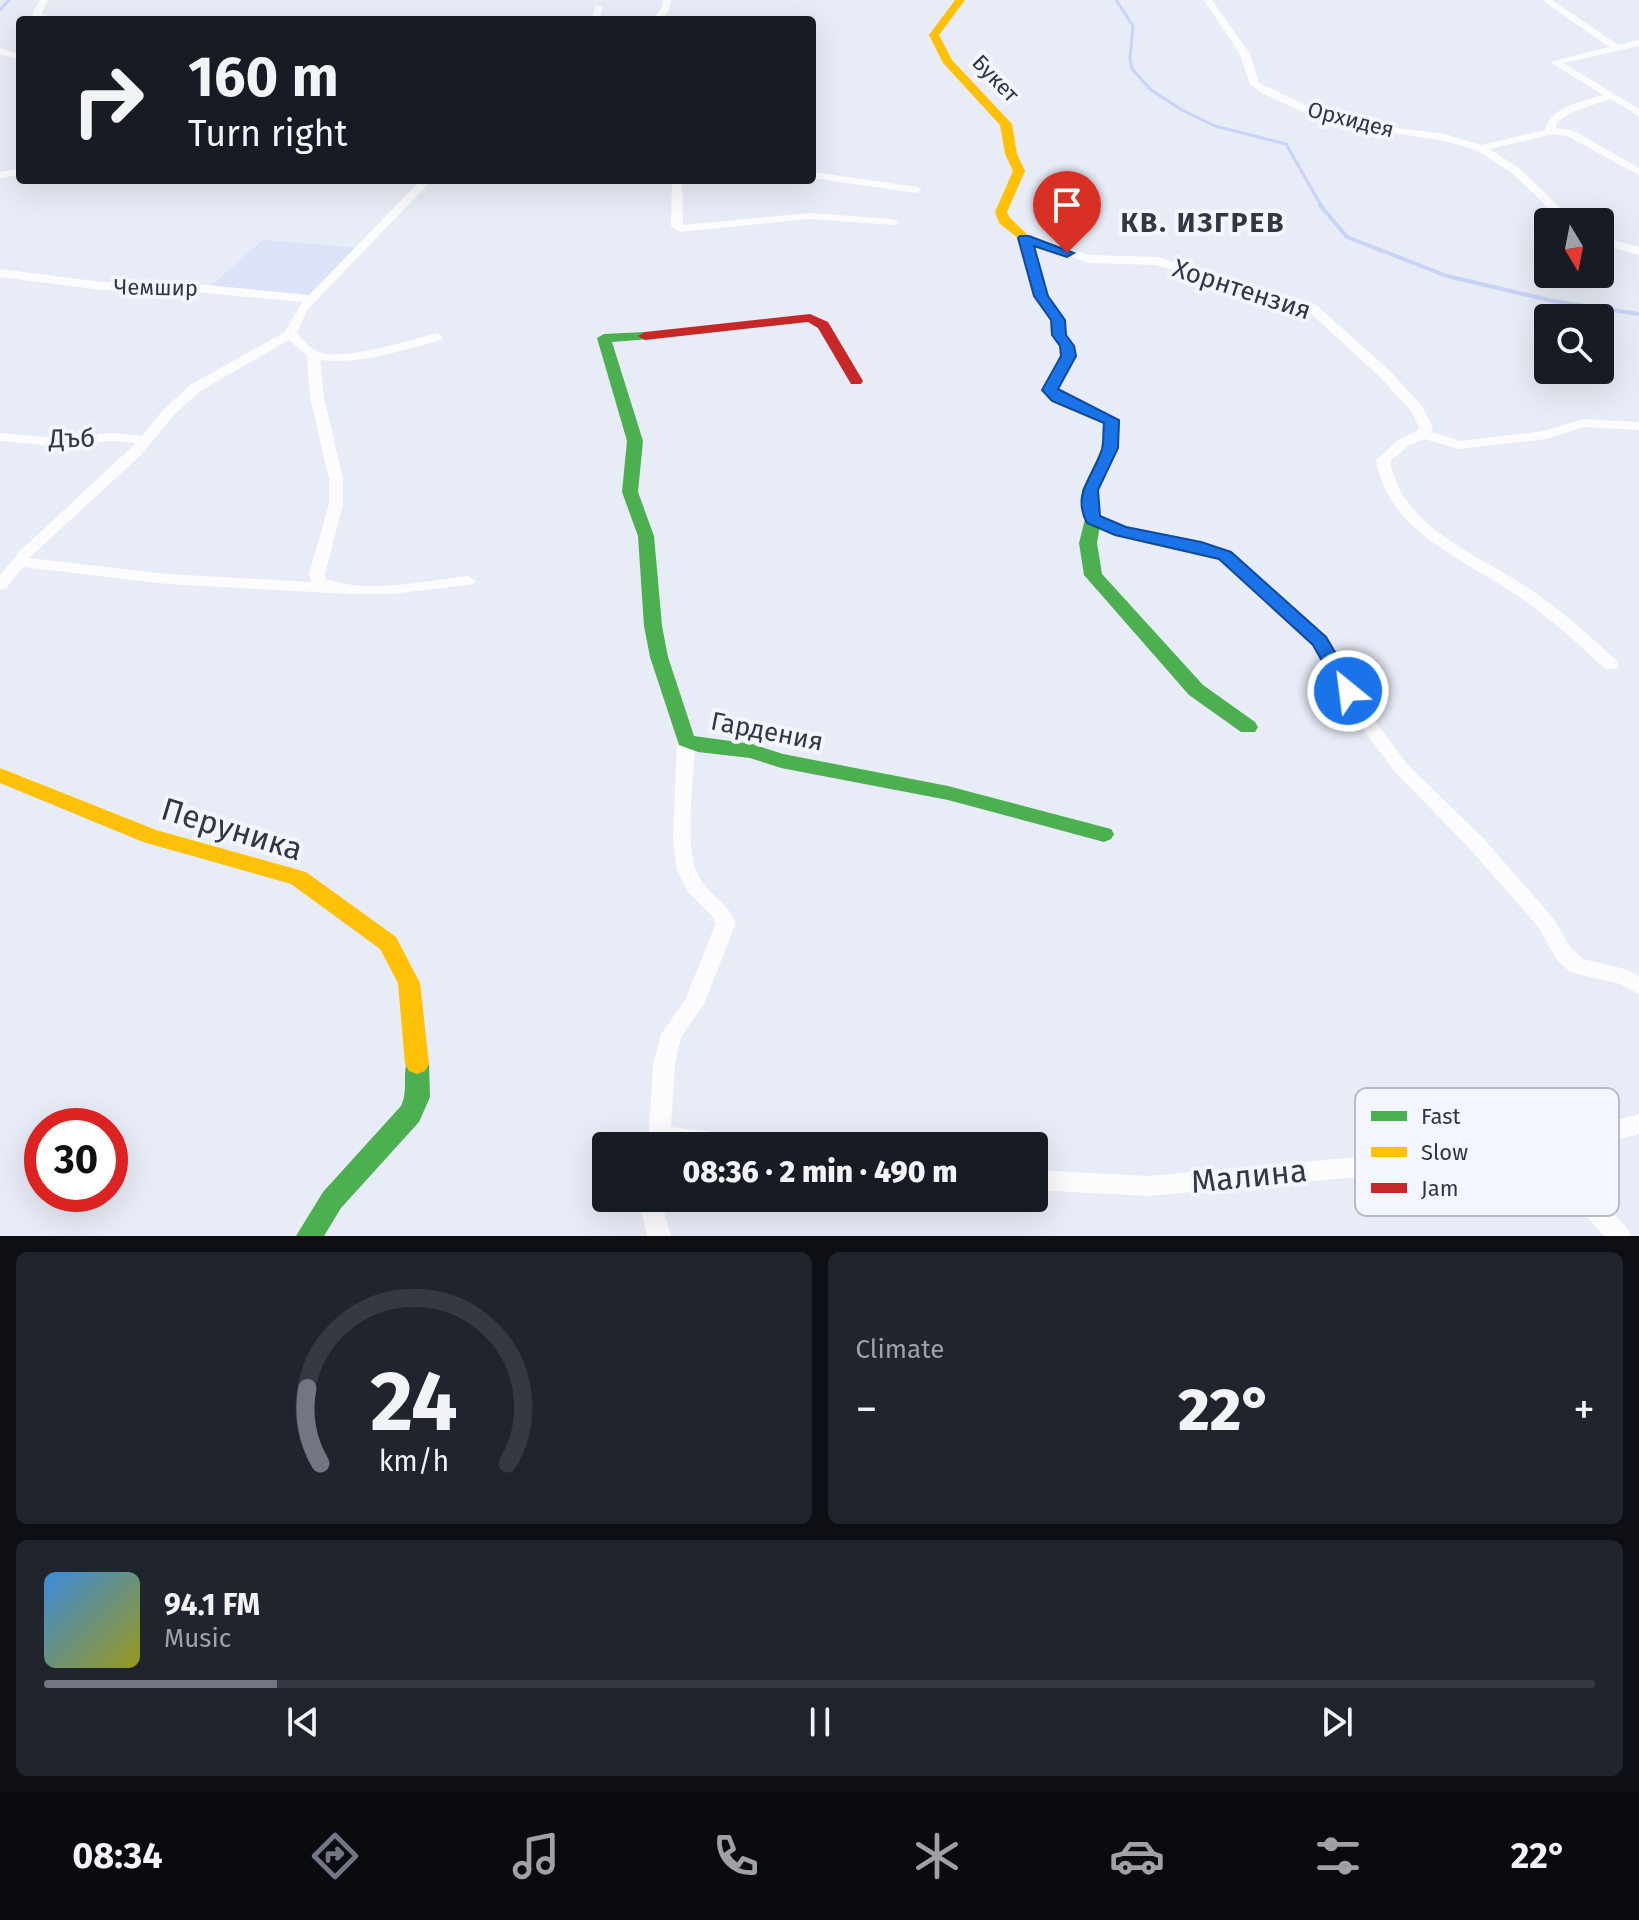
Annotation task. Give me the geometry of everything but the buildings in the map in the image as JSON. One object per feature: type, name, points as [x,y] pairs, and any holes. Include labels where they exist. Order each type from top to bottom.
[{"type":"street","name":"Букет","points":[[960,0],[956,12],[936,27],[934,35],[948,64],[981,94],[1008,125],[1012,136],[1010,153],[1019,171],[1001,212],[1004,220],[1025,238],[1041,296],[1058,320],[1059,335],[1067,346],[1068,356],[1050,390],[1058,398],[1112,420],[1110,448],[1090,490],[1089,506],[1093,519]]},
{"type":"street","name":"Орхидея","points":[[1208,0],[1245,54],[1255,84],[1263,90],[1332,119],[1361,126],[1432,134],[1480,148],[1523,179],[1554,208]]},
{"type":"street","points":[[1546,0],[1615,47]]},
{"type":"street","points":[[596,16],[599,7]]},
{"type":"street","points":[[1639,43],[1555,62],[1639,113]]},
{"type":"street","points":[[1552,131],[1552,121],[1566,111],[1610,96]]},
{"type":"street","points":[[1480,148],[1552,131],[1570,133],[1639,172]]},
{"type":"street","points":[[816,176],[917,190]]},
{"type":"street","points":[[0,585],[19,562],[136,452],[143,440],[195,388],[290,334],[302,309],[423,184]]},
{"type":"street","points":[[677,184],[677,226],[680,229],[810,216],[893,222]]},
{"type":"street","name":"Хорнтензия","points":[[1025,238],[1089,259],[1157,261],[1311,307],[1417,409],[1426,427],[1423,434]]},
{"type":"street","points":[[1614,244],[1639,251]]},
{"type":"street","name":"Чемшир","points":[[0,273],[102,286],[207,289],[312,299]]},
{"type":"street","name":"Гардения","points":[[856,381],[823,325],[810,318],[629,338],[604,338],[635,441],[630,492],[646,536],[653,626],[659,657],[686,740],[698,745],[752,751],[781,761],[948,793],[1104,834]]},
{"type":"street","points":[[290,334],[313,355],[341,358],[437,337]]},
{"type":"street","points":[[313,355],[317,397],[336,479],[336,504],[317,574],[319,582],[331,588]]},
{"type":"street","points":[[1611,665],[1570,626],[1516,587],[1434,537],[1390,491],[1383,473],[1383,460],[1403,443],[1423,434],[1459,445],[1546,435],[1583,423],[1639,426]]},
{"type":"street","name":"Дъб","points":[[0,437],[70,442],[113,437],[143,440]]},
{"type":"street","points":[[1248,727],[1196,690],[1093,575],[1088,543],[1093,519],[1121,531],[1201,547],[1225,556],[1258,583],[1320,641],[1340,673],[1356,708],[1401,768],[1477,844],[1546,923],[1564,954],[1577,966],[1625,977],[1639,986]]},
{"type":"street","points":[[19,562],[167,579],[331,588],[391,588],[468,581]]},
{"type":"street","points":[[660,1132],[664,1065],[671,1034],[694,1004],[726,923],[723,912],[696,892],[686,870],[682,804],[688,773],[686,740]]},
{"type":"street","name":"Перуника","points":[[0,775],[150,836],[298,878],[388,943],[409,983],[418,1097],[410,1114],[332,1200],[309,1236]]},
{"type":"street","points":[[1619,1129],[1639,1124]]},
{"type":"street","name":"Малина","points":[[1048,1181],[1149,1186],[1355,1166]]},
{"type":"street","points":[[653,1212],[659,1236]]},
{"type":"street","points":[[1601,1216],[1619,1236]]},
{"type":"shaded area","points":[[263,240],[362,248],[312,299],[207,289]]},
{"type":"waterway","points":[[0,10],[9,0]]},
{"type":"waterway","points":[[1116,0],[1133,26],[1132,69],[1151,90],[1215,126],[1286,144],[1322,207]]},
{"type":"waterway","points":[[1320,205],[1347,237],[1447,276],[1553,301],[1639,314]]},
{"type":"traffic: fast","points":[[645,336],[604,338],[635,441],[630,492],[646,536],[653,626],[659,657],[686,740],[698,745],[752,751],[781,761],[948,793],[1104,834]]},
{"type":"traffic: fast","points":[[1089,411],[1112,420],[1110,448],[1090,490],[1089,506],[1093,519],[1088,543],[1093,575],[1196,690],[1248,727]]},
{"type":"traffic: fast","points":[[309,1236],[332,1200],[410,1114],[418,1097],[417,1064]]},
{"type":"traffic: slow","points":[[960,0],[934,35],[947,61],[1006,124],[1011,154],[1019,171],[1001,212],[1004,220],[1025,238],[1041,296],[1058,320],[1059,335],[1067,346],[1068,356],[1050,390],[1058,398],[1089,411]]},
{"type":"traffic: slow","points":[[0,775],[150,836],[298,878],[388,943],[409,983],[417,1064]]},
{"type":"traffic: jam","points":[[645,336],[810,318],[823,325],[856,381]]},
{"type":"district","name":"КВ. ИЗГРЕВ","points":[[1203,222]]},
{"type":"route","points":[[1067,253],[1025,238],[1041,296],[1058,320],[1059,335],[1067,346],[1068,356],[1050,390],[1058,398],[1112,420],[1107,459],[1090,490],[1089,506],[1093,519],[1121,531],[1201,547],[1225,556],[1320,641],[1348,691]]}]
